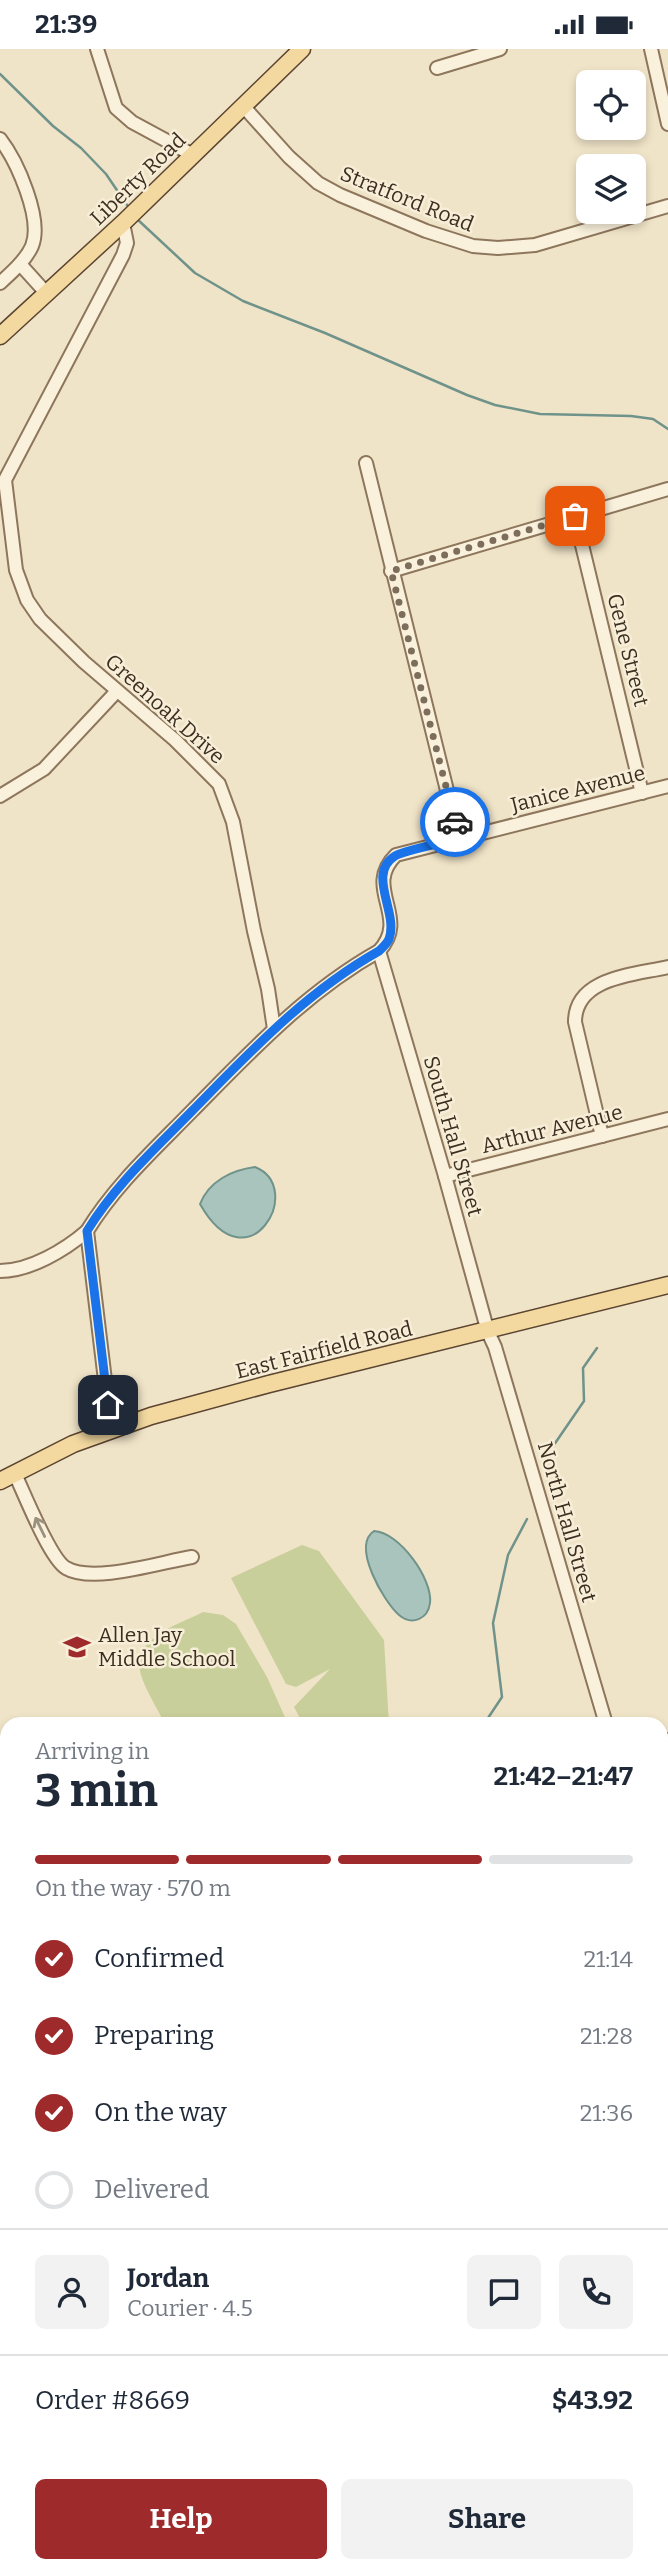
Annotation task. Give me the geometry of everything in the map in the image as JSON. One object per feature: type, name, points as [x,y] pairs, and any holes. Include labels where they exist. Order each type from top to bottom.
[{"type":"main road","name":"Liberty Road","points":[[0,336],[123,223],[302,49]]},
{"type":"main road","name":"East Fairfield Road","points":[[7,1478],[73,1444],[151,1416],[243,1391],[667,1290]]},
{"type":"street","points":[[97,49],[116,108],[132,122],[193,155]]},
{"type":"street","points":[[437,68],[500,49]]},
{"type":"street","points":[[651,49],[668,124]]},
{"type":"street","name":"Stratford Road","points":[[244,107],[289,157],[318,183],[426,231],[473,246],[498,248],[535,245],[668,206]]},
{"type":"street","points":[[0,139],[14,163],[34,222],[32,247],[20,264],[0,283]]},
{"type":"street","name":"Greenoak Drive","points":[[123,223],[127,243],[123,255],[3,479],[16,571],[31,608],[77,656],[185,749],[219,784],[233,822],[274,1029]]},
{"type":"street","points":[[20,264],[47,294]]},
{"type":"street","points":[[366,463],[459,839]]},
{"type":"street","points":[[391,571],[668,489]]},
{"type":"street","name":"Gene Street","points":[[575,516],[642,793]]},
{"type":"street","points":[[0,796],[44,769],[117,691]]},
{"type":"street","name":"Janice Avenue","points":[[379,951],[388,941],[391,929],[382,876],[387,864],[396,855],[668,786]]},
{"type":"street","points":[[0,1271],[18,1269],[38,1261],[64,1248],[87,1231],[127,1177],[274,1029],[306,1001],[379,951]]},
{"type":"street","name":"South Hall Street","points":[[379,951],[488,1332]]},
{"type":"street","points":[[602,1136],[575,1022],[578,1004],[583,996],[597,985],[668,967]]},
{"type":"street","name":"Arthur Avenue","points":[[445,1176],[668,1119]]},
{"type":"street","points":[[87,1231],[111,1430]]},
{"type":"street","name":"North Hall Street","points":[[488,1332],[495,1347],[604,1717]]},
{"type":"street","points":[[7,1478],[54,1555],[64,1567],[75,1572],[86,1575],[141,1568],[192,1557]]},
{"type":"green space","points":[[302,1545],[319,1551],[384,1640],[389,1717],[299,1717],[294,1707],[330,1669],[296,1687],[286,1684],[231,1578]]},
{"type":"green space","points":[[203,1612],[223,1615],[236,1624],[267,1677],[285,1717],[161,1717],[141,1675],[139,1662],[149,1642],[169,1628]]},
{"type":"water","points":[[255,1167],[270,1178],[275,1194],[273,1210],[265,1225],[252,1235],[236,1237],[218,1228],[200,1204],[209,1189],[222,1178]]},
{"type":"water","points":[[374,1531],[394,1539],[420,1570],[426,1582],[430,1603],[423,1617],[409,1620],[399,1615],[378,1587],[366,1549],[368,1538]]},
{"type":"waterway","points":[[0,74],[53,126],[81,148],[106,174],[127,205]]},
{"type":"waterway","points":[[137,219],[195,273],[243,301],[325,333],[467,395],[495,405],[540,414],[653,419],[668,429]]},
{"type":"waterway","points":[[547,1455],[584,1401],[583,1368],[597,1348]]},
{"type":"waterway","points":[[489,1717],[502,1697],[493,1623],[508,1555],[527,1519]]},
{"type":"way so far","points":[[455,822],[391,571],[575,516]]},
{"type":"place","name":"Allen Jay Middle School","points":[[77,1647]]},
{"type":"route","points":[[108,1405],[87,1231],[127,1177],[248,1052],[306,1001],[379,951],[388,941],[391,929],[382,876],[387,864],[396,855],[459,839],[455,822]]}]
